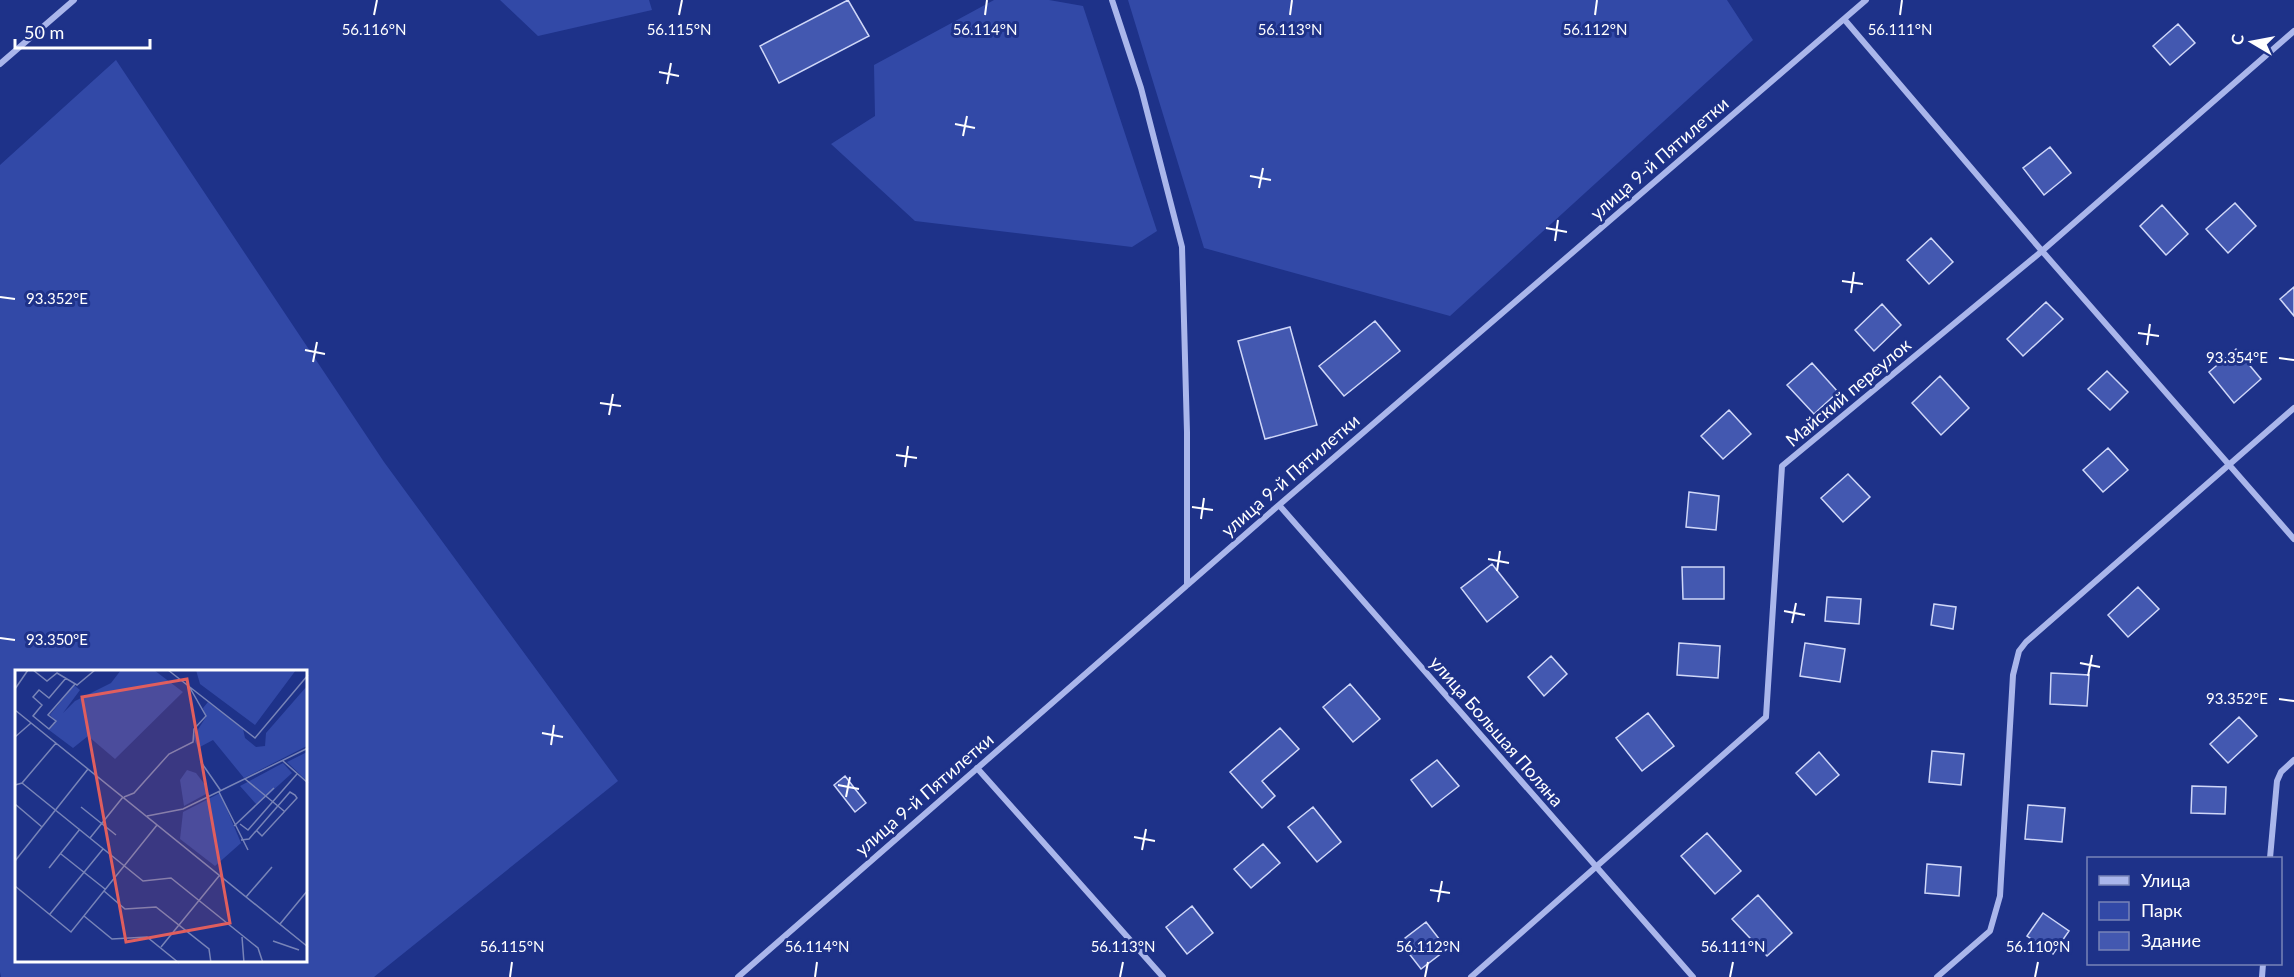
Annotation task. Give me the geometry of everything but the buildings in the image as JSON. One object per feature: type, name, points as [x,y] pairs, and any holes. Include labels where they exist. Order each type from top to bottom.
[{"type":"street","points":[[0,64],[74,0]]},
{"type":"street","points":[[1112,0],[1140,88],[1182,247],[1187,432],[1187,585]]},
{"type":"street","name":"улица 9-й Пятилетки","points":[[738,977],[1278,505],[1866,0]]},
{"type":"street","points":[[1844,19],[2042,251],[2294,539]]},
{"type":"street","name":"Майский переулок","points":[[1471,977],[1766,717],[1782,466],[2042,251],[2294,31]]},
{"type":"street","points":[[1937,977],[1990,931],[1995,918],[2000,896],[2013,675],[2019,651],[2025,642],[2294,408]]},
{"type":"street","name":"улица Большая Поляна","points":[[1278,505],[1693,977]]},
{"type":"street","points":[[2270,857],[2277,781],[2281,772],[2294,760]]},
{"type":"street","points":[[977,768],[1163,977]]},
{"type":"green space","points":[[500,0],[649,0],[652,10],[538,36]]},
{"type":"green space","points":[[994,0],[1049,0],[1083,6],[1157,231],[1132,247],[915,221],[831,144],[875,116],[874,65]]},
{"type":"green space","points":[[1128,0],[1727,0],[1753,40],[1450,316],[1204,248]]},
{"type":"green space","points":[[116,60],[384,462],[618,781],[374,977],[1,977],[0,165]]}]
